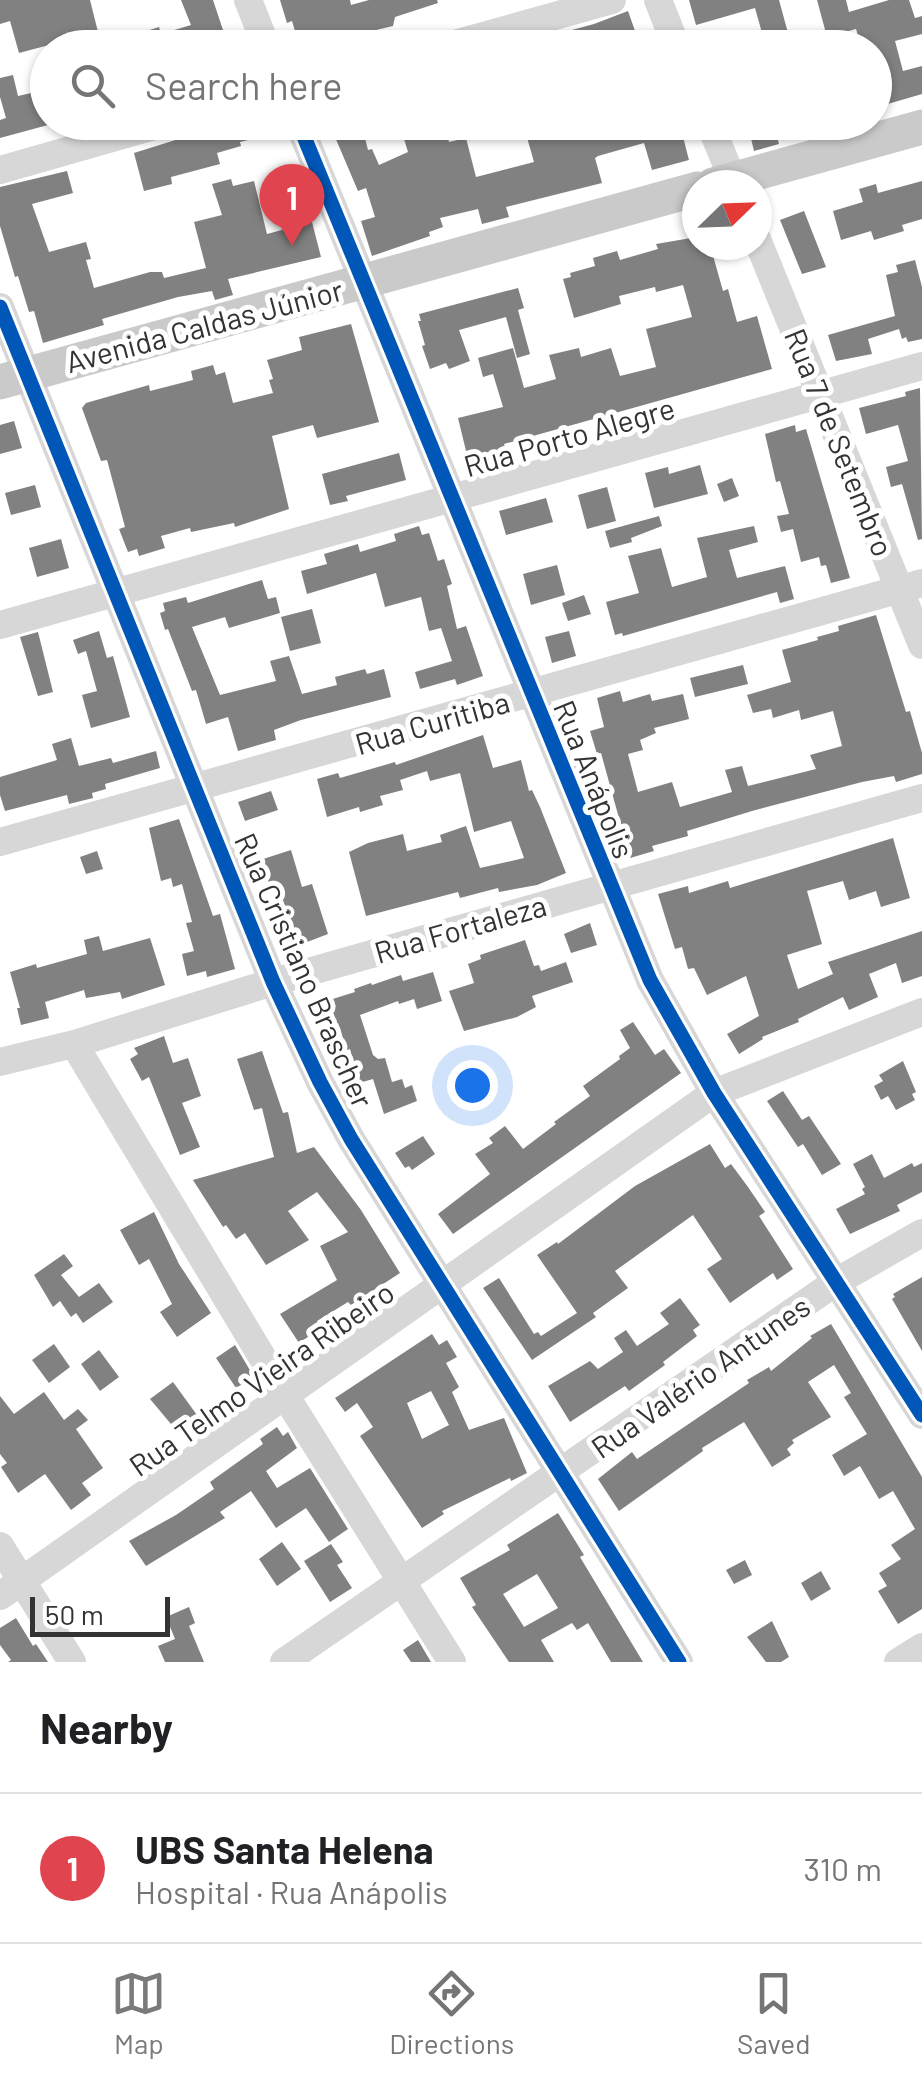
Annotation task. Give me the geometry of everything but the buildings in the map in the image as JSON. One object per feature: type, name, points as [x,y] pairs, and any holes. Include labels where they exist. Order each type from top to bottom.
[{"type":"main road","points":[[892,136],[922,127]]},
{"type":"main road","points":[[772,174],[881,140]]},
{"type":"main road","points":[[772,178],[922,148]]},
{"type":"main road","name":"Avenida Caldas Júnior","points":[[367,291],[682,195]]},
{"type":"main road","name":"Avenida Caldas Júnior","points":[[0,402],[21,383],[367,291],[682,214]]},
{"type":"street","points":[[248,0],[260,30]]},
{"type":"street","points":[[504,30],[612,0]]},
{"type":"street","points":[[658,0],[670,30]]},
{"type":"street","points":[[0,170],[105,140]]},
{"type":"street","name":"Rua Anápolis","points":[[305,140],[650,980],[714,1092],[922,1415]]},
{"type":"street","points":[[716,140],[728,170]]},
{"type":"street","name":"Rua 7 de Setembro","points":[[766,260],[820,394],[911,586],[922,645]]},
{"type":"street","name":"Rua Cristiano Brascher","points":[[0,307],[21,383],[116,593],[273,982],[320,1082],[351,1139],[679,1662]]},
{"type":"street","name":"Rua Porto Alegre","points":[[0,625],[922,366]]},
{"type":"street","name":"Rua Curitiba","points":[[0,842],[911,586]]},
{"type":"street","name":"Rua Fortaleza","points":[[0,1062],[74,1044],[273,982],[922,798]]},
{"type":"street","name":"Rua Telmo Vieira Ribeiro","points":[[11,1588],[714,1092],[922,1012]]},
{"type":"street","points":[[74,1044],[285,1395],[452,1662]]},
{"type":"street","name":"Rua Valério Antunes","points":[[284,1662],[836,1282],[922,1233]]},
{"type":"street","points":[[0,1546],[11,1588],[72,1662]]},
{"type":"street","points":[[898,1662],[922,1647]]},
{"type":"cycle path","points":[[305,140],[650,980],[714,1093],[922,1415]]},
{"type":"cycle path","points":[[0,307],[273,982],[320,1082],[351,1139],[679,1662]]},
{"type":"place","name":"UBS Santa Helena","points":[[292,246]]}]
